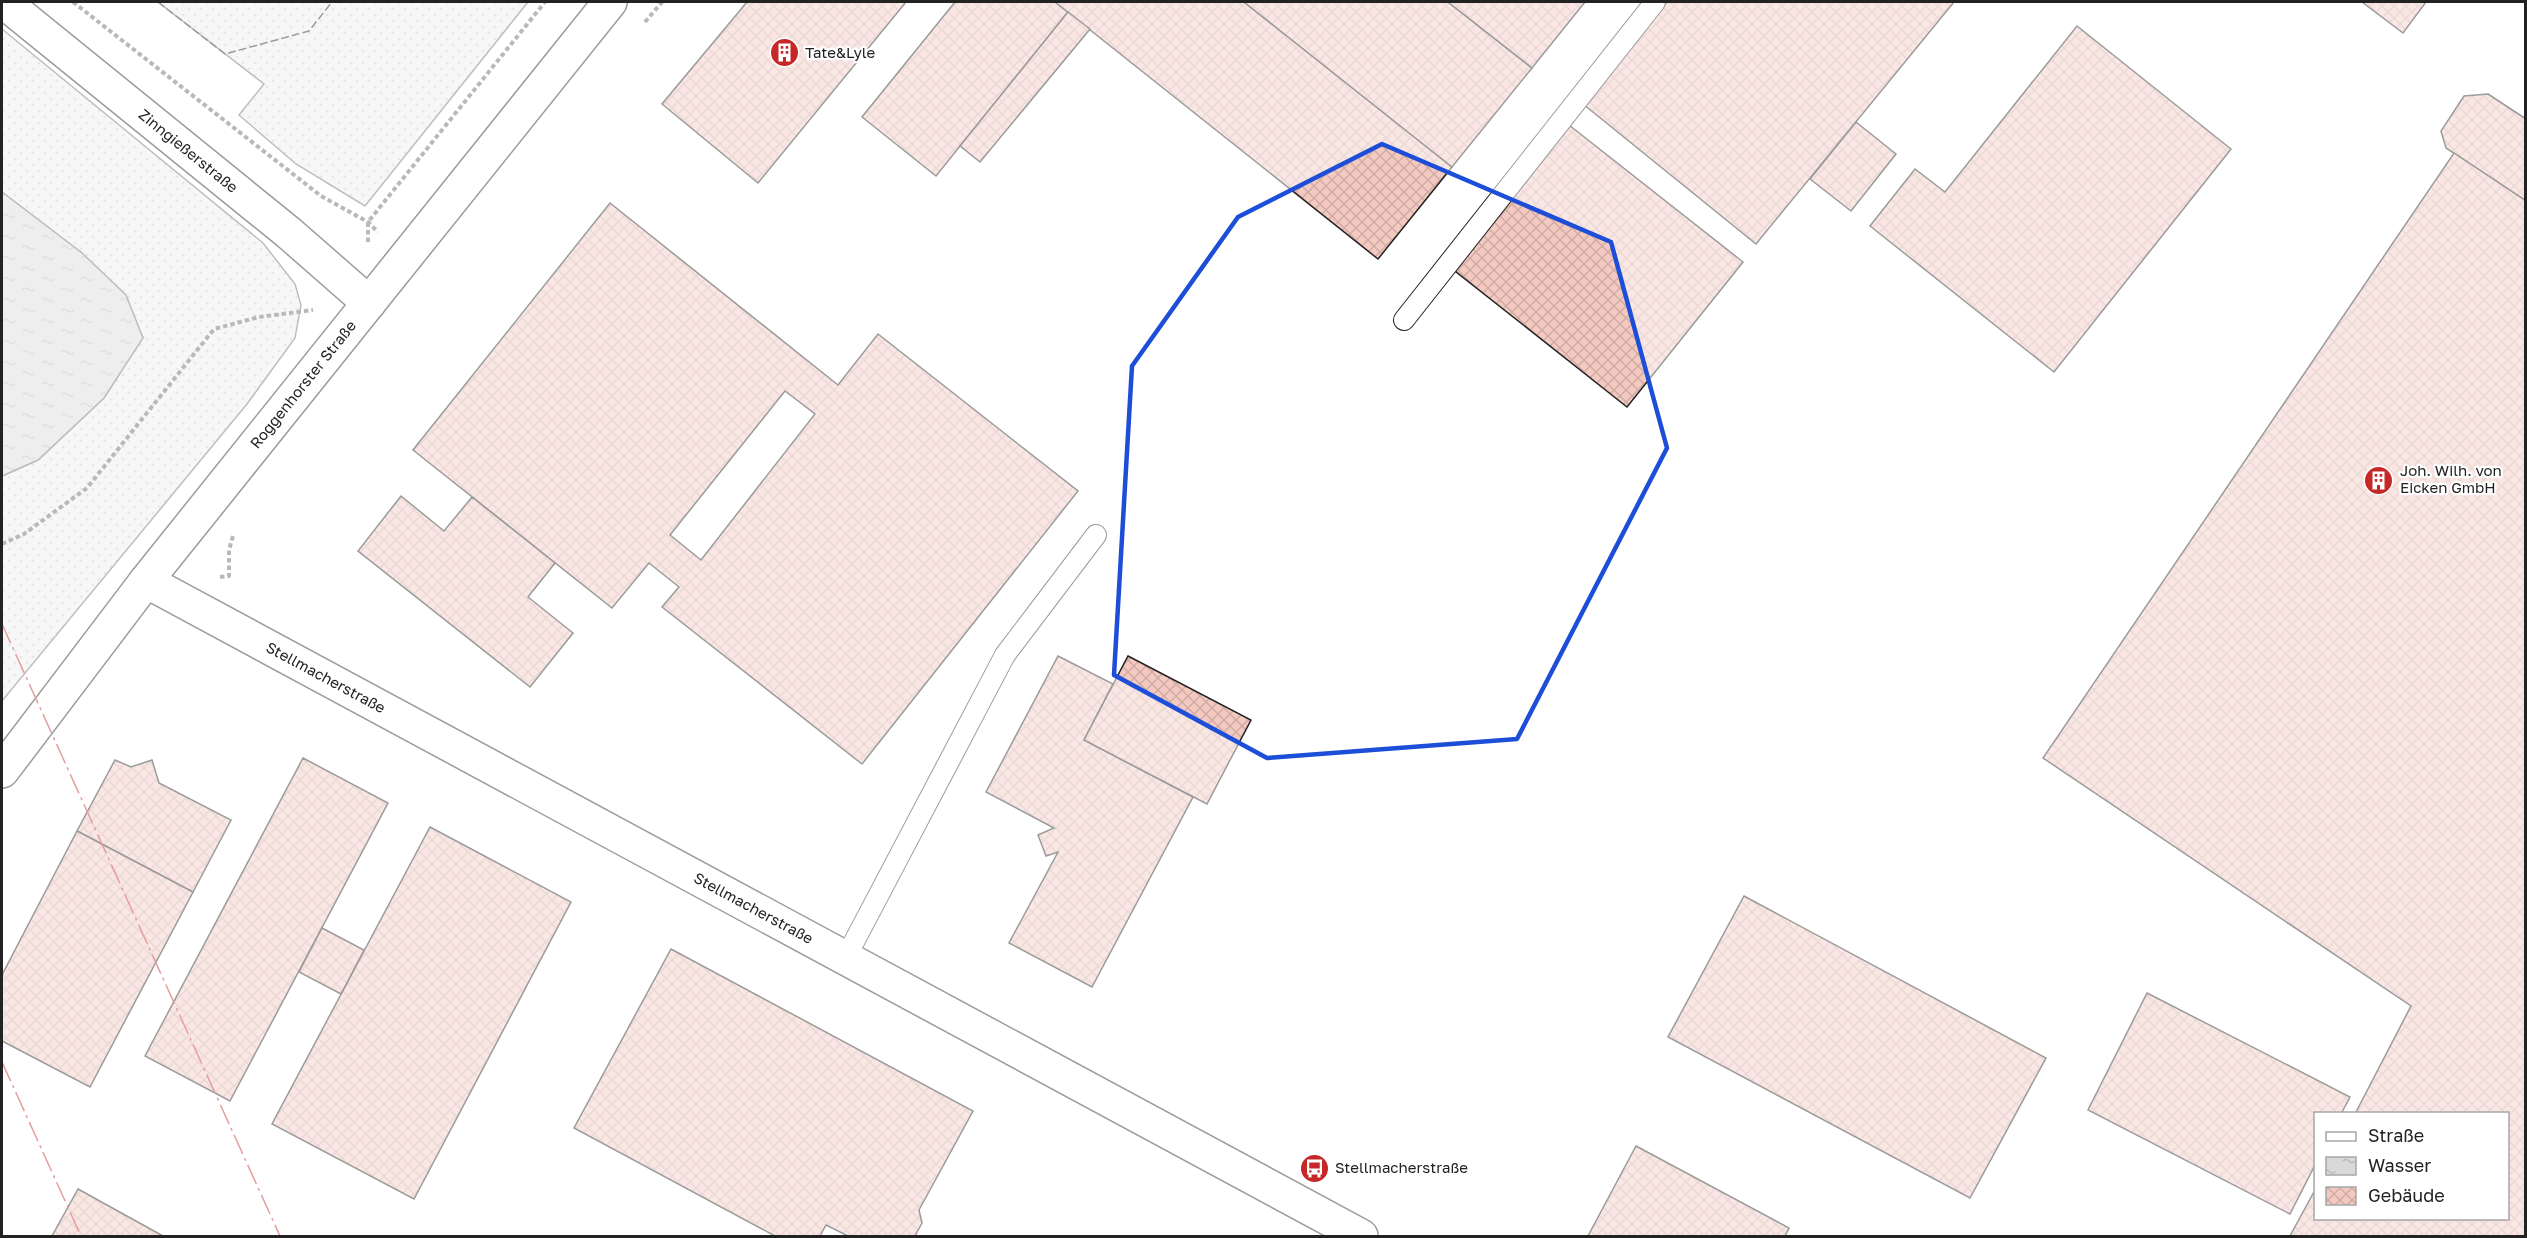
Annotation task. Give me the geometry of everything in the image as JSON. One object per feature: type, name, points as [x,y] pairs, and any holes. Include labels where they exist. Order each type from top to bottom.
[{"type":"street","name":"Zinngießerstraße","points":[[4,2],[289,233],[369,303]]},
{"type":"street","name":"Roggenhorster Straße","points":[[2,771],[146,581],[610,2]]},
{"type":"street","name":"Stellmacherstraße","points":[[146,581],[1361,1236]]},
{"type":"lane","points":[[1404,320],[1655,2]]},
{"type":"lane","points":[[845,959],[1005,655],[1096,535]]},
{"type":"path","points":[[74,2],[321,196],[368,222],[406,257]]},
{"type":"path","points":[[369,245],[368,222],[545,2]]},
{"type":"path","points":[[2,544],[24,534],[87,488],[214,329],[259,316],[369,303]]},
{"type":"highlighted area","points":[[1382,144],[1611,242],[1667,448],[1517,739],[1267,758],[1114,675],[1132,366],[1238,217]]},
{"type":"shaded area","points":[[158,2],[528,2],[365,206],[296,164],[239,115],[264,84]]},
{"type":"shaded area","points":[[2,29],[263,243],[295,284],[301,305],[295,338],[247,404],[2,701],[2,476],[38,460],[104,398],[143,337],[82,253],[2,192]]},
{"type":"water","points":[[2,192],[82,253],[126,295],[143,338],[104,398],[38,460],[2,476]]},
{"type":"building","name":"Tate&Lyle","points":[[747,2],[906,2],[758,183],[662,104]]},
{"type":"building","points":[[955,2],[1055,2],[1068,12],[936,176],[862,117]]},
{"type":"building","points":[[1055,2],[1244,2],[1452,167],[1378,259]]},
{"type":"building","points":[[1244,2],[1448,2],[1532,68],[1452,167]]},
{"type":"building","points":[[1448,2],[1585,2],[1532,68]]},
{"type":"building","points":[[1667,2],[1954,2],[1756,244],[1583,104]]},
{"type":"building","points":[[2362,2],[2426,2],[2403,33]]},
{"type":"building","points":[[1068,12],[1090,29],[980,162],[960,146]]},
{"type":"building","points":[[2077,26],[2231,149],[2054,372],[1870,226],[1915,169],[1945,192]]},
{"type":"building","points":[[2488,94],[2526,119],[2526,201],[2446,148],[2441,131],[2464,96]]},
{"type":"building","points":[[1856,122],[1896,154],[1851,211],[1810,179]]},
{"type":"building","points":[[1569,125],[1743,262],[1627,407],[1455,271]]},
{"type":"building","name":"Joh. Wilh. von Eicken GmbH","points":[[2454,153],[2526,201],[2526,1236],[2290,1236],[2314,1192],[2314,1220],[2509,1220],[2509,1112],[2356,1112],[2411,1006],[2043,758]]},
{"type":"building","points":[[610,203],[838,385],[878,334],[1078,491],[862,764],[662,607],[679,587],[649,563],[612,608],[413,450]],"holes":[[[785,391],[815,414],[701,560],[670,535]]]},
{"type":"building","points":[[401,496],[444,531],[472,497],[555,563],[528,597],[573,633],[530,687],[358,551]]},
{"type":"building","points":[[1058,656],[1113,684],[1084,740],[1193,797],[1092,987],[1009,943],[1058,852],[1046,856],[1038,835],[1054,828],[986,792]]},
{"type":"building","points":[[1128,656],[1251,720],[1207,804],[1084,740]]},
{"type":"building","points":[[303,758],[388,803],[230,1101],[145,1056]]},
{"type":"building","points":[[115,760],[131,767],[152,760],[159,783],[231,820],[193,892],[77,831]]},
{"type":"building","points":[[430,827],[571,902],[414,1199],[272,1124]]},
{"type":"building","points":[[77,831],[193,892],[90,1087],[2,1041],[2,975]]},
{"type":"building","points":[[1744,896],[2046,1058],[1970,1198],[1668,1037]]},
{"type":"building","points":[[322,928],[364,950],[341,994],[299,972]]},
{"type":"building","points":[[671,949],[973,1111],[919,1210],[922,1223],[915,1236],[848,1236],[826,1225],[820,1236],[775,1236],[574,1128]]},
{"type":"building","points":[[2147,993],[2350,1097],[2342,1112],[2314,1112],[2314,1167],[2290,1214],[2088,1110]]},
{"type":"building","points":[[1636,1146],[1789,1228],[1785,1236],[1588,1236]]},
{"type":"building","points":[[78,1189],[163,1236],[52,1236]]},
{"type":"fence","points":[[158,2],[225,54],[309,31],[332,2]]},
{"type":"power","points":[[2,624],[280,1236]]},
{"type":"power","points":[[2,1062],[81,1236]]},
{"type":"place","name":"Tate&Lyle","points":[[784,53]]},
{"type":"place","name":"Joh. Wilh. von Eicken GmbH","points":[[2379,480]]},
{"type":"place","name":"Stellmacherstraße","points":[[1314,1168]]}]
